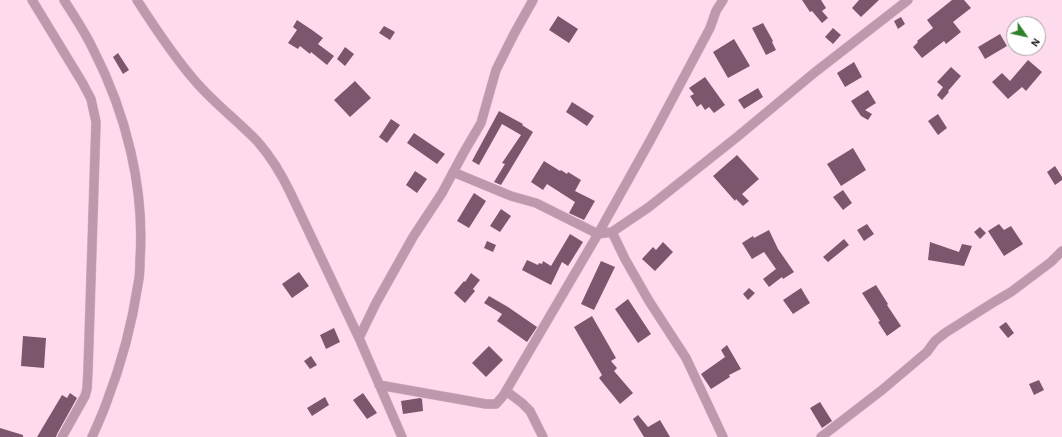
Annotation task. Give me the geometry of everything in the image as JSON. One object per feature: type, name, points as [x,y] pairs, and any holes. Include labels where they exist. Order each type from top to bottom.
[{"type":"street","points":[[32,0],[82,82],[91,100],[96,122],[88,371],[84,396],[62,437]]},
{"type":"street","points":[[64,0],[93,49],[122,120],[138,187],[141,222],[139,283],[130,327],[118,371],[92,437]]},
{"type":"street","points":[[137,0],[173,54],[186,70],[214,101],[258,143],[279,170],[359,338],[402,437]]},
{"type":"street","points":[[359,338],[376,303],[413,237],[442,193],[452,172],[482,123],[496,70],[533,0]]},
{"type":"street","points":[[379,384],[486,404],[496,404],[506,391],[652,139],[710,28],[716,11],[723,0]]},
{"type":"street","points":[[452,172],[510,196],[536,203],[598,234],[612,232],[649,208],[814,73],[908,0]]},
{"type":"street","points":[[612,232],[649,302],[686,358],[723,437]]},
{"type":"street","points":[[821,437],[882,390],[927,352],[935,341],[945,333],[1011,292],[1051,262],[1062,251]]},
{"type":"street","points":[[506,391],[530,411],[543,437]]},
{"type":"building","points":[[802,0],[821,0],[826,8],[822,11],[828,18],[822,23],[812,11],[810,12]]},
{"type":"building","points":[[859,0],[879,0],[861,17],[852,8]]},
{"type":"building","points":[[952,0],[964,0],[971,8],[953,22],[961,32],[946,44],[944,41],[922,58],[913,47],[918,42],[917,41],[933,28],[927,20]]},
{"type":"building","points":[[558,16],[578,29],[569,43],[549,30]]},
{"type":"building","points":[[901,17],[905,24],[898,29],[894,21]]},
{"type":"building","points":[[297,20],[323,38],[318,44],[334,56],[327,65],[311,52],[310,54],[300,46],[298,49],[288,43],[297,30],[293,27]]},
{"type":"building","points":[[763,23],[773,41],[772,42],[776,50],[766,55],[752,28]]},
{"type":"building","points":[[384,26],[395,32],[390,40],[379,33]]},
{"type":"building","points":[[833,28],[841,35],[833,44],[825,37]]},
{"type":"building","points":[[1000,34],[1006,44],[1006,47],[985,59],[978,47]]},
{"type":"building","points":[[734,39],[750,66],[728,78],[713,52]]},
{"type":"building","points":[[345,47],[354,54],[345,66],[337,59]]},
{"type":"building","points":[[118,53],[129,70],[123,74],[113,57]]},
{"type":"building","points":[[1028,60],[1042,72],[1026,91],[1022,87],[1008,99],[992,82],[1002,73],[1010,81]]},
{"type":"building","points":[[854,62],[862,77],[845,87],[837,73]]},
{"type":"building","points":[[951,67],[961,76],[942,100],[937,95],[943,87],[937,82]]},
{"type":"building","points":[[705,77],[725,105],[714,113],[709,107],[705,110],[701,104],[697,107],[690,96],[694,94],[689,88]]},
{"type":"building","points":[[355,81],[371,98],[350,117],[334,100]]},
{"type":"building","points":[[758,88],[763,97],[744,109],[738,100]]},
{"type":"building","points":[[868,90],[876,103],[865,110],[872,114],[868,120],[861,116],[851,101]]},
{"type":"building","points":[[572,102],[594,116],[587,126],[566,112]]},
{"type":"building","points":[[499,111],[523,124],[522,125],[533,132],[501,185],[494,182],[505,164],[502,163],[521,135],[502,124],[479,165],[472,161]]},
{"type":"building","points":[[938,114],[947,128],[938,135],[928,121]]},
{"type":"building","points":[[391,119],[400,125],[387,143],[379,137]]},
{"type":"building","points":[[414,133],[445,154],[437,164],[407,143]]},
{"type":"building","points":[[853,148],[866,170],[841,186],[827,164]]},
{"type":"building","points":[[737,155],[759,179],[742,194],[749,201],[743,206],[736,199],[735,201],[713,176]]},
{"type":"building","points":[[544,161],[560,171],[561,170],[567,174],[568,172],[581,180],[575,191],[595,201],[584,220],[569,213],[575,202],[547,184],[543,190],[531,182]]},
{"type":"building","points":[[1055,166],[1062,177],[1062,180],[1055,185],[1047,172]]},
{"type":"building","points":[[415,171],[427,179],[417,193],[406,185]]},
{"type":"building","points":[[843,190],[852,203],[843,210],[833,197]]},
{"type":"building","points":[[474,193],[486,201],[469,228],[457,221]]},
{"type":"building","points":[[501,209],[511,216],[500,232],[490,226]]},
{"type":"building","points":[[867,224],[874,234],[864,241],[857,230]]},
{"type":"building","points":[[999,224],[1004,230],[1011,226],[1023,244],[1004,256],[988,231]]},
{"type":"building","points":[[980,227],[986,233],[980,239],[974,232]]},
{"type":"building","points":[[769,230],[778,249],[794,272],[783,279],[782,277],[769,287],[763,279],[776,269],[764,252],[752,259],[742,243],[753,236],[754,238]]},
{"type":"building","points":[[570,234],[583,242],[568,266],[562,262],[551,285],[522,270],[527,260],[538,265],[539,263],[542,264],[543,261],[551,266]]},
{"type":"building","points":[[844,239],[849,245],[828,262],[823,257]]},
{"type":"building","points":[[487,241],[496,245],[493,252],[484,248]]},
{"type":"building","points":[[663,242],[673,252],[655,271],[642,259],[653,247],[656,250]]},
{"type":"building","points":[[930,242],[959,252],[962,244],[972,246],[964,266],[928,260]]},
{"type":"building","points":[[601,261],[615,267],[594,310],[581,304]]},
{"type":"building","points":[[299,272],[309,286],[292,298],[282,284]]},
{"type":"building","points":[[471,273],[480,280],[473,289],[475,291],[465,303],[454,293],[464,281],[465,282]]},
{"type":"building","points":[[876,285],[901,326],[887,336],[878,322],[880,321],[862,293]]},
{"type":"building","points":[[749,288],[755,293],[748,300],[743,294]]},
{"type":"building","points":[[801,288],[810,303],[793,314],[783,300]]},
{"type":"building","points":[[489,296],[537,327],[527,342],[497,321],[502,314],[484,303]]},
{"type":"building","points":[[628,299],[651,334],[638,343],[615,309]]},
{"type":"building","points":[[592,316],[616,358],[611,361],[617,368],[614,371],[633,393],[620,404],[599,378],[602,375],[574,327]]},
{"type":"building","points":[[1006,322],[1014,333],[1008,338],[999,327]]},
{"type":"building","points":[[334,328],[340,342],[326,349],[320,335]]},
{"type":"building","points":[[23,336],[46,338],[44,368],[21,366]]},
{"type":"building","points":[[727,345],[741,369],[729,375],[730,377],[711,389],[701,374],[725,357],[721,350]]},
{"type":"building","points":[[489,346],[503,360],[486,377],[472,363]]},
{"type":"building","points":[[311,356],[317,365],[310,369],[304,361]]},
{"type":"building","points":[[1039,380],[1044,390],[1034,395],[1029,384]]},
{"type":"building","points":[[70,393],[77,398],[56,437],[37,437],[62,395],[67,398]]},
{"type":"building","points":[[363,393],[377,413],[367,419],[353,400]]},
{"type":"building","points":[[325,397],[329,405],[312,416],[307,408]]},
{"type":"building","points":[[422,399],[423,411],[403,414],[401,401]]},
{"type":"building","points":[[820,402],[832,421],[822,428],[810,408]]},
{"type":"building","points":[[638,415],[648,427],[660,420],[670,437],[644,437],[633,419]]},
{"type":"building","points":[[0,428],[23,435],[23,437],[0,437]]}]
